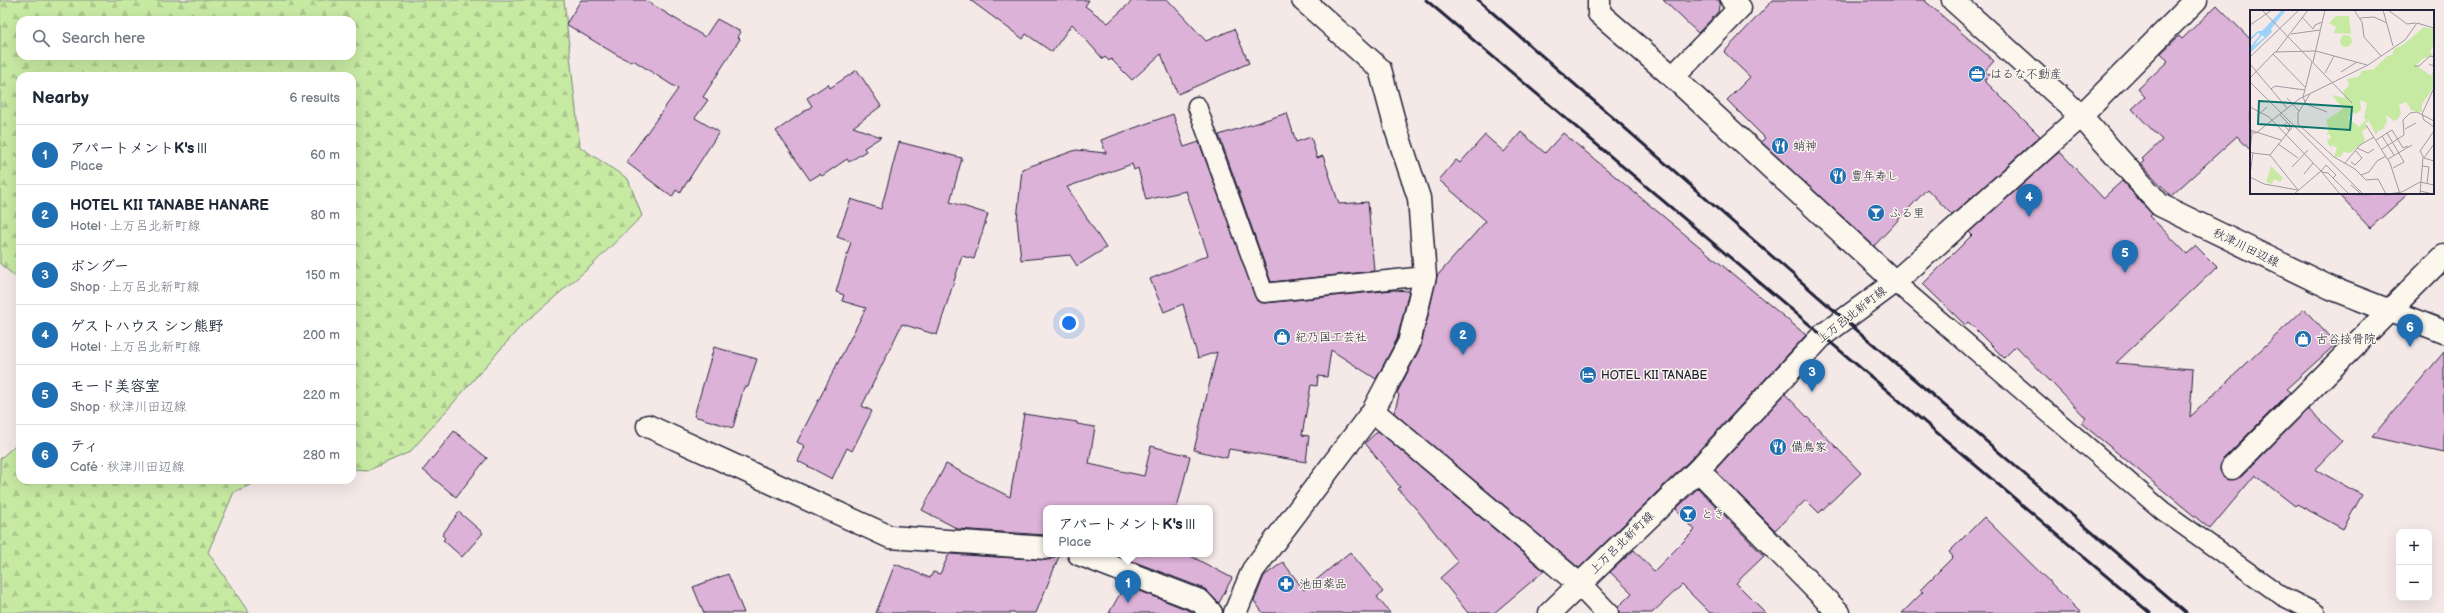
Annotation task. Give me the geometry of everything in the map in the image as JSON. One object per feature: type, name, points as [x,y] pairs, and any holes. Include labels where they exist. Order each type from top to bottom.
[{"type":"street","points":[[1235,613],[1253,570],[1373,411],[1409,343],[1425,276],[1419,198],[1396,129],[1380,68],[1303,0]]},
{"type":"street","points":[[1673,77],[1740,8],[1732,0]]},
{"type":"street","name":"秋津川田辺線","points":[[1954,0],[2082,116],[2160,205],[2331,288],[2444,332]]},
{"type":"street","name":"上万呂北新町線","points":[[1550,613],[1698,470],[1823,335],[1895,282],[2082,116],[2196,0]]},
{"type":"street","points":[[1594,4],[1895,282]]},
{"type":"street","points":[[2232,468],[2444,256]]},
{"type":"street","points":[[1373,411],[1580,584],[1607,613]]},
{"type":"street","points":[[648,426],[890,537],[1043,548]]},
{"type":"street","points":[[1698,470],[1839,613]]},
{"type":"street","points":[[1087,557],[1200,601],[1211,613]]},
{"type":"lane","points":[[1197,106],[1264,293],[1425,276]]},
{"type":"lane","points":[[1895,282],[2162,511],[2282,596],[2316,613]]},
{"type":"green space","points":[[0,0],[564,0],[580,147],[628,179],[642,216],[591,266],[521,326],[410,452],[369,470],[356,469],[356,72],[16,72],[16,277],[0,264]]},
{"type":"green space","points":[[16,445],[16,484],[252,484],[234,492],[208,552],[249,613],[0,613],[0,459]]},
{"type":"building","points":[[581,0],[645,0],[705,37],[717,19],[741,32],[738,37],[740,39],[703,97],[708,100],[695,118],[719,132],[680,193],[676,190],[672,197],[626,162],[678,89],[633,60],[631,62],[617,55],[566,24]]},
{"type":"building","points":[[970,0],[1089,0],[1085,6],[1108,23],[1133,0],[1168,0],[1206,41],[1234,29],[1249,63],[1178,94],[1161,54],[1132,80],[1111,59],[1109,61],[1105,57],[1103,59],[1072,24],[1052,52],[1026,34],[1023,39]]},
{"type":"building","points":[[1663,0],[1720,0],[1718,12],[1698,33]]},
{"type":"building","points":[[1773,0],[1924,0],[1994,61],[1985,71],[1989,75],[1984,80],[2040,136],[1952,215],[1927,189],[1874,246],[1761,142],[1765,138],[1727,100],[1750,77],[1724,52]]},
{"type":"building","points":[[2217,5],[2250,39],[2250,150],[2237,136],[2171,196],[2141,164],[2144,161],[2142,159],[2162,140],[2132,109],[2145,97],[2138,89],[2168,61],[2161,53],[2179,36],[2182,39]]},
{"type":"building","points":[[857,70],[881,106],[853,127],[881,137],[864,148],[866,151],[849,162],[847,159],[822,176],[820,174],[810,180],[776,131],[812,106],[807,98],[828,84],[830,88]]},
{"type":"building","points":[[1287,113],[1296,142],[1311,137],[1317,158],[1323,156],[1339,204],[1368,202],[1374,271],[1271,282],[1219,135]]},
{"type":"building","points":[[1173,114],[1184,147],[1199,142],[1257,301],[1265,303],[1393,290],[1409,291],[1397,339],[1376,379],[1331,350],[1327,377],[1318,376],[1317,386],[1311,385],[1302,435],[1309,436],[1306,462],[1229,449],[1227,458],[1194,450],[1217,352],[1198,358],[1183,304],[1164,312],[1150,279],[1208,255],[1186,191],[1146,200],[1138,168],[1134,170],[1132,164],[1067,187],[1106,248],[1077,266],[1070,255],[1021,260],[1017,220],[1022,169],[1076,150],[1106,153],[1101,140]]},
{"type":"building","name":"HOTEL KII TANABE","points":[[1521,132],[1545,153],[1563,133],[1806,335],[1689,461],[1579,568],[1394,413],[1399,395],[1397,393],[1421,346],[1437,276],[1486,221],[1439,180],[1456,160],[1460,163],[1485,135],[1504,152]]},
{"type":"building","points":[[899,142],[962,158],[950,202],[988,214],[974,259],[962,256],[937,335],[902,324],[862,406],[872,411],[852,451],[847,448],[832,479],[798,461],[805,446],[797,442],[866,308],[842,301],[844,295],[836,292],[851,242],[837,237],[851,199],[881,209]]},
{"type":"building","points":[[2058,153],[2061,153],[2103,198],[2122,181],[2152,214],[2150,216],[2187,254],[2196,246],[2217,267],[2116,363],[2193,369],[2190,417],[2304,309],[2336,344],[2286,389],[2290,392],[2223,459],[2220,471],[2228,480],[2241,477],[2308,409],[2342,441],[2315,469],[2362,495],[2343,529],[2297,504],[2295,506],[2255,475],[2210,529],[2081,423],[2086,418],[2016,346],[2004,358],[1968,322],[1965,325],[1923,284],[1972,235],[1969,232]]},
{"type":"building","points":[[2338,194],[2408,194],[2370,228]]},
{"type":"building","points":[[714,347],[757,359],[748,387],[744,387],[733,428],[694,416]]},
{"type":"building","points":[[2444,352],[2444,453],[2372,437]]},
{"type":"building","points":[[1785,394],[1861,473],[1819,513],[1806,500],[1775,530],[1715,470]]},
{"type":"building","points":[[1024,414],[1077,422],[1077,424],[1095,427],[1089,464],[1144,476],[1151,446],[1190,456],[1178,505],[1043,505],[1043,535],[958,529],[922,510],[946,464],[1010,497]]},
{"type":"building","points":[[454,431],[487,458],[456,497],[423,470]]},
{"type":"building","points":[[1378,431],[1544,571],[1494,613],[1468,613],[1440,578],[1458,562],[1418,511],[1398,489],[1400,487],[1365,443]]},
{"type":"building","points":[[1698,488],[1764,556],[1736,583],[1766,613],[1710,613],[1682,585],[1652,613],[1619,613],[1618,607],[1632,593],[1610,572],[1634,550],[1654,571],[1695,530],[1676,509]]},
{"type":"building","points":[[459,512],[483,533],[462,557],[443,540],[445,538],[442,535]]},
{"type":"building","points":[[1984,517],[2081,613],[1902,613],[1923,592],[1920,590],[1953,557],[1949,552]]},
{"type":"building","points":[[1350,552],[1383,592],[1377,597],[1390,613],[1263,613],[1254,601],[1264,576],[1283,562],[1304,590]]},
{"type":"building","points":[[949,554],[1045,560],[1052,557],[1059,557],[1036,613],[876,613],[895,564],[930,578],[933,572],[940,574]]},
{"type":"building","points":[[1122,557],[1193,557],[1232,578],[1219,603],[1205,589]]},
{"type":"building","points":[[728,574],[744,613],[704,613],[693,587]]},
{"type":"building","points":[[1125,585],[1193,612],[1194,613],[1109,613]]},
{"type":"railway","points":[[1426,0],[2150,613]]},
{"type":"railway","points":[[1478,0],[1844,319],[2186,613]]},
{"type":"place","name":"はるな不動産","points":[[1977,74]]},
{"type":"place","name":"蛸神","points":[[1780,146]]},
{"type":"place","name":"豊年寿し","points":[[1838,176]]},
{"type":"place","name":"ふる里","points":[[1876,213]]},
{"type":"place","name":"ゲストハウス シン熊野","points":[[2029,217]]},
{"type":"place","name":"モード美容室","points":[[2125,273]]},
{"type":"place","name":"紀乃国工芸社","points":[[1282,337]]},
{"type":"place","name":"古谷接骨院","points":[[2303,339]]},
{"type":"place","name":"ティ","points":[[2410,347]]},
{"type":"place","name":"HOTEL KII TANABE HANARE","points":[[1463,355]]},
{"type":"place","name":"HOTEL KII TANABE","points":[[1588,375]]},
{"type":"place","name":"ボングー","points":[[1812,392]]},
{"type":"place","name":"備鳥家","points":[[1778,447]]},
{"type":"place","name":"とき","points":[[1688,514]]},
{"type":"place","name":"池田薬品","points":[[1286,584]]},
{"type":"place","name":"アパートメントK'sⅢ","points":[[1128,603]]}]
